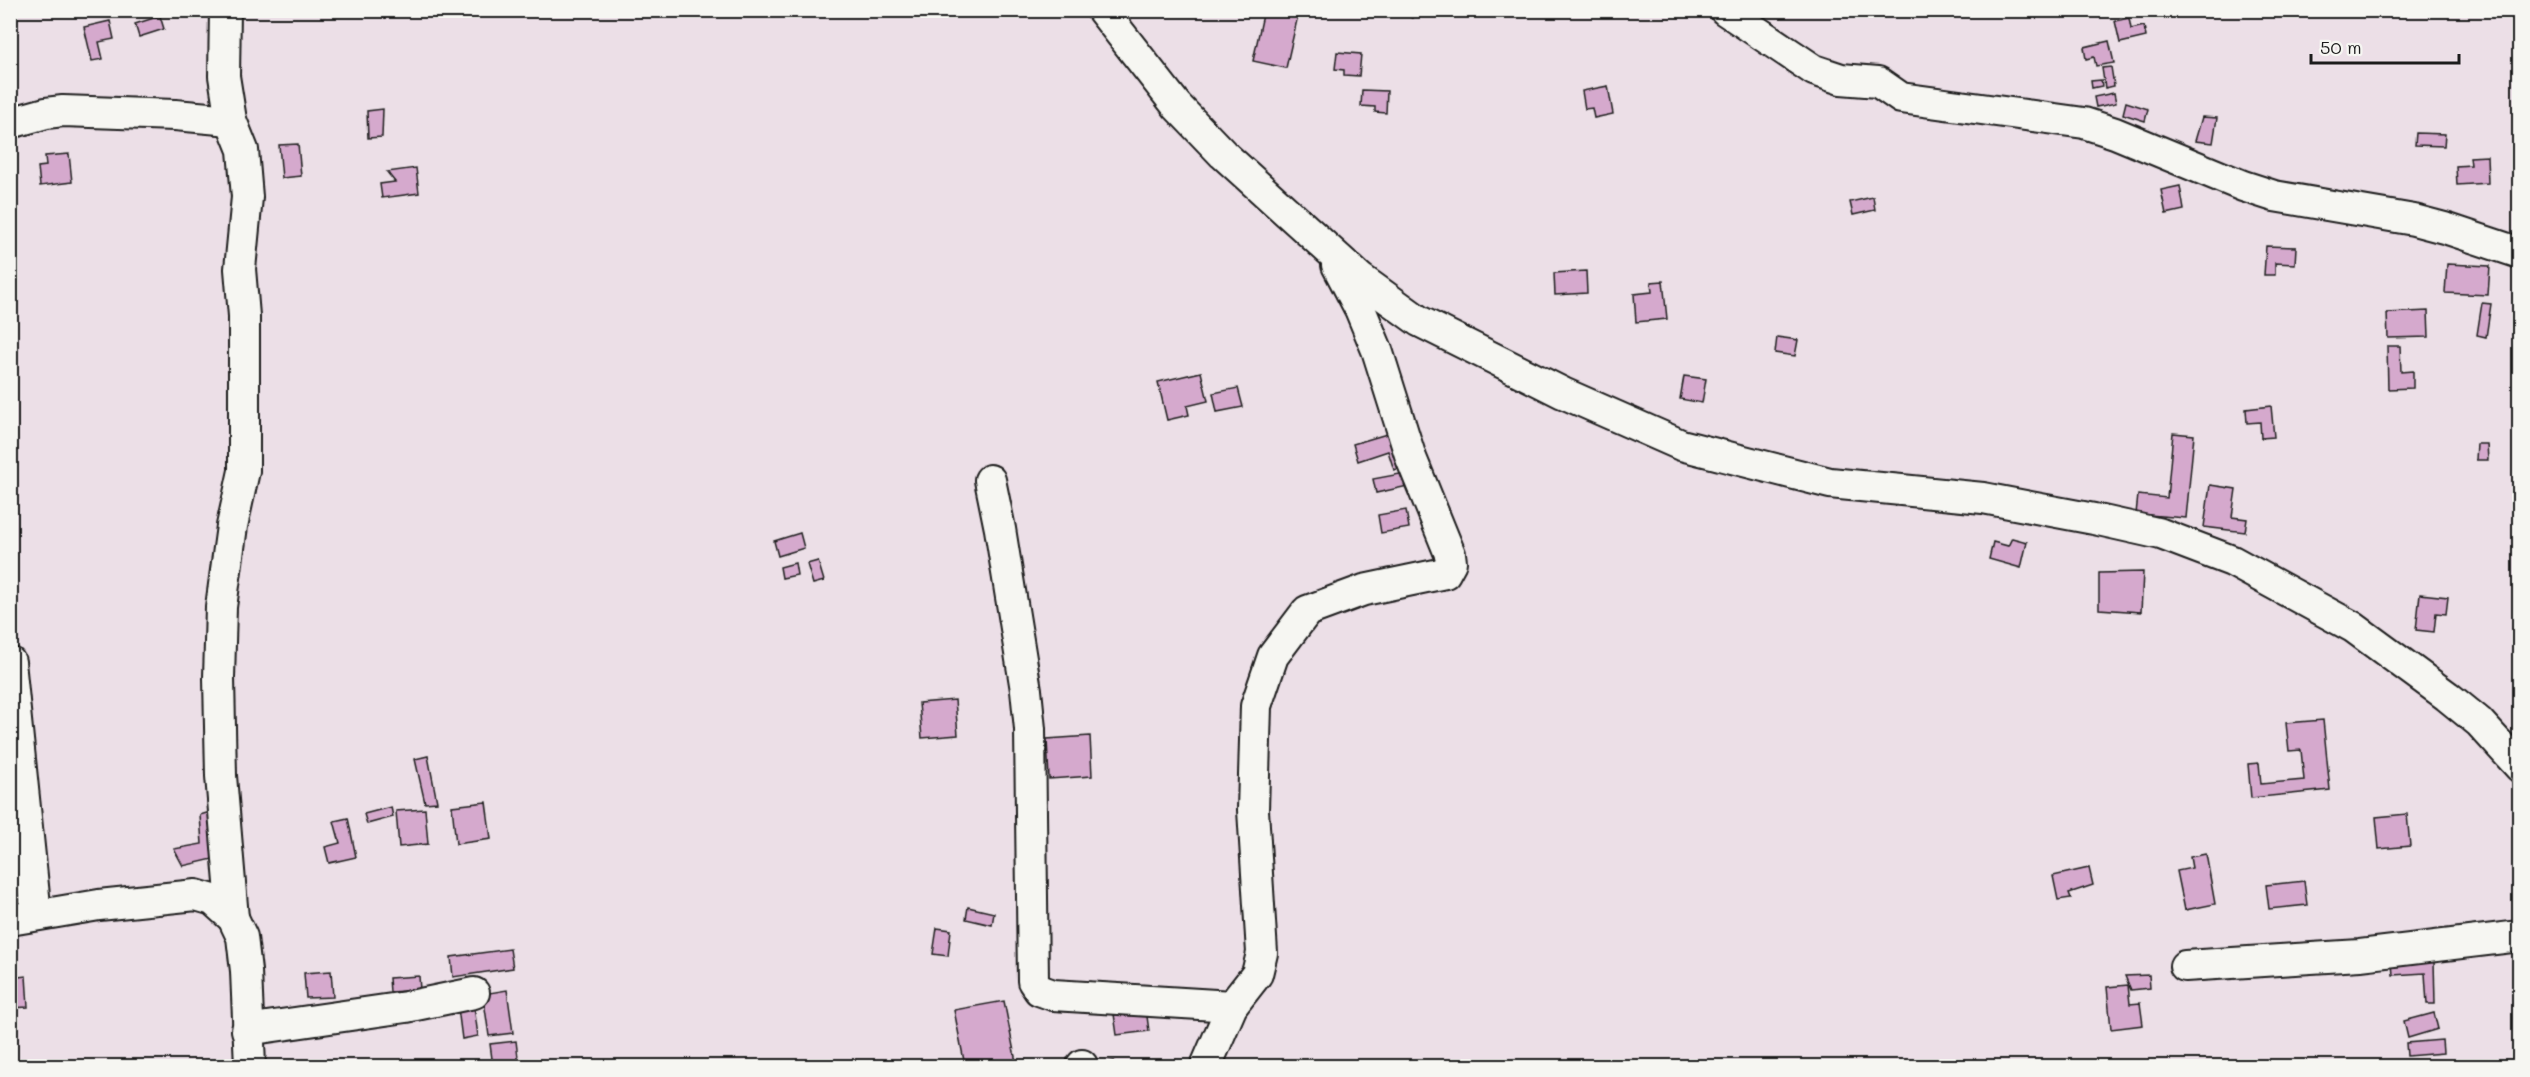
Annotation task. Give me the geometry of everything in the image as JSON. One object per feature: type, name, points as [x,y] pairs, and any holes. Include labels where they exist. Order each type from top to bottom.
[{"type":"street","points":[[225,10],[224,76],[231,120],[243,150],[247,197],[240,269],[244,316],[244,471],[232,526],[221,607],[219,678],[221,776],[233,918],[242,937],[246,972],[250,1066]]},
{"type":"street","points":[[1102,10],[1185,114],[1223,154],[1361,279],[1419,321],[1563,393],[1681,445],[1830,483],[1983,498],[2094,519],[2161,534],[2232,561],[2353,627],[2479,722],[2520,767]]},
{"type":"street","points":[[1725,10],[1814,70],[1826,75],[1878,82],[1901,98],[2084,123],[2274,196],[2414,220],[2448,228],[2520,253]]},
{"type":"street","points":[[10,123],[63,111],[175,115],[231,120]]},
{"type":"street","points":[[1206,1066],[1232,1006],[1257,974],[1262,952],[1253,810],[1256,706],[1273,656],[1307,611],[1364,590],[1445,573],[1451,561],[1411,458],[1377,350],[1360,309],[1327,248]]},
{"type":"street","points":[[990,480],[1026,690],[1030,729],[1033,981],[1039,990],[1053,995],[1232,1006]]},
{"type":"street","points":[[10,662],[23,918],[99,905],[196,895],[213,900],[233,918]]},
{"type":"street","points":[[2185,966],[2360,955],[2520,936]]},
{"type":"street","points":[[247,1030],[406,1007],[474,993]]},
{"type":"building","points":[[1264,10],[1299,11],[1286,68],[1253,61]]},
{"type":"building","points":[[1392,10],[1415,10],[1413,18]]},
{"type":"building","points":[[160,16],[164,29],[139,37],[135,24]]},
{"type":"building","points":[[2129,18],[2131,29],[2144,26],[2146,37],[2120,43],[2115,21]]},
{"type":"building","points":[[110,21],[114,39],[99,42],[103,59],[92,61],[84,27]]},
{"type":"building","points":[[2109,41],[2114,63],[2096,66],[2094,57],[2086,59],[2084,47]]},
{"type":"building","points":[[1337,52],[1361,54],[1359,76],[1344,75],[1344,70],[1335,69]]},
{"type":"building","points":[[2111,67],[2114,86],[2105,88],[2102,68]]},
{"type":"building","points":[[2101,80],[2102,86],[2092,88],[2091,81]]},
{"type":"building","points":[[1608,86],[1613,114],[1594,118],[1592,108],[1585,109],[1582,91]]},
{"type":"building","points":[[1362,90],[1387,91],[1386,113],[1375,112],[1375,107],[1361,106]]},
{"type":"building","points":[[2114,93],[2116,103],[2096,107],[2094,97]]},
{"type":"building","points":[[2126,102],[2148,109],[2145,121],[2123,114]]},
{"type":"building","points":[[383,109],[382,137],[368,138],[367,111]]},
{"type":"building","points":[[2202,117],[2217,118],[2213,143],[2195,141]]},
{"type":"building","points":[[2416,133],[2445,134],[2444,146],[2415,145]]},
{"type":"building","points":[[298,144],[301,176],[282,178],[279,145]]},
{"type":"building","points":[[69,154],[72,182],[40,186],[38,167],[46,166],[45,156]]},
{"type":"building","points":[[2487,156],[2488,183],[2457,185],[2456,166],[2471,165],[2470,157]]},
{"type":"building","points":[[416,168],[419,193],[382,198],[380,184],[395,182],[387,172]]},
{"type":"building","points":[[2180,186],[2184,210],[2166,214],[2161,190]]},
{"type":"building","points":[[1873,197],[1875,210],[1853,215],[1850,202]]},
{"type":"building","points":[[2266,246],[2296,247],[2295,264],[2275,263],[2275,275],[2264,275]]},
{"type":"building","points":[[2447,264],[2490,266],[2488,295],[2445,293]]},
{"type":"building","points":[[1586,271],[1587,293],[1555,295],[1554,273]]},
{"type":"building","points":[[1663,281],[1667,319],[1636,322],[1634,294],[1652,292],[1651,282]]},
{"type":"building","points":[[2482,303],[2491,304],[2486,337],[2477,335]]},
{"type":"building","points":[[2428,311],[2429,337],[2388,338],[2387,313]]},
{"type":"building","points":[[1777,337],[1798,340],[1795,356],[1775,353]]},
{"type":"building","points":[[2387,346],[2400,346],[2401,372],[2413,371],[2413,388],[2388,389]]},
{"type":"building","points":[[1201,372],[1208,401],[1187,406],[1189,415],[1167,420],[1158,382]]},
{"type":"building","points":[[1684,376],[1706,379],[1702,403],[1680,399]]},
{"type":"building","points":[[1238,388],[1243,407],[1217,412],[1213,393]]},
{"type":"building","points":[[2271,406],[2274,437],[2261,438],[2260,422],[2247,423],[2246,409]]},
{"type":"building","points":[[1397,431],[1408,466],[1394,470],[1388,451],[1358,461],[1353,444]]},
{"type":"building","points":[[2173,433],[2194,435],[2186,518],[2136,514],[2138,495],[2167,498]]},
{"type":"building","points":[[2477,444],[2487,444],[2488,460],[2476,460]]},
{"type":"building","points":[[1405,473],[1408,486],[1376,493],[1373,479]]},
{"type":"building","points":[[2210,485],[2236,489],[2232,517],[2247,519],[2245,532],[2204,527]]},
{"type":"building","points":[[1406,510],[1409,528],[1381,533],[1378,515]]},
{"type":"building","points":[[800,533],[804,548],[778,556],[774,541]]},
{"type":"building","points":[[2012,538],[2027,542],[2021,568],[1989,559],[1993,542],[2008,546]]},
{"type":"building","points":[[818,561],[824,581],[813,584],[807,564]]},
{"type":"building","points":[[795,563],[797,575],[782,578],[780,567]]},
{"type":"building","points":[[2143,572],[2141,612],[2099,609],[2099,573]]},
{"type":"building","points":[[2420,594],[2448,597],[2446,614],[2436,613],[2434,632],[2416,630]]},
{"type":"building","points":[[955,700],[958,735],[922,738],[919,703]]},
{"type":"building","points":[[2323,720],[2330,790],[2251,798],[2248,764],[2259,763],[2261,784],[2304,780],[2301,750],[2289,751],[2286,723]]},
{"type":"building","points":[[1090,736],[1092,776],[1049,779],[1047,739]]},
{"type":"building","points":[[428,756],[437,802],[425,803],[415,759]]},
{"type":"building","points":[[486,802],[491,839],[456,844],[452,806]]},
{"type":"building","points":[[391,807],[393,817],[367,824],[364,814]]},
{"type":"building","points":[[425,809],[428,844],[399,847],[396,811]]},
{"type":"building","points":[[210,812],[213,859],[183,866],[174,849],[202,844],[200,815]]},
{"type":"building","points":[[2407,814],[2410,846],[2379,849],[2376,817]]},
{"type":"building","points":[[348,818],[356,857],[329,863],[325,847],[340,843],[334,821]]},
{"type":"building","points":[[2206,854],[2215,904],[2185,910],[2177,871],[2192,868],[2190,857]]},
{"type":"building","points":[[2089,868],[2093,885],[2069,893],[2071,898],[2058,900],[2053,876]]},
{"type":"building","points":[[2304,881],[2307,905],[2269,909],[2266,885]]},
{"type":"building","points":[[968,907],[994,913],[992,925],[966,919]]},
{"type":"building","points":[[937,928],[951,930],[948,956],[933,954]]},
{"type":"building","points":[[510,949],[513,968],[453,977],[451,957]]},
{"type":"building","points":[[2434,961],[2435,1004],[2427,1004],[2425,973],[2393,975],[2392,963]]},
{"type":"building","points":[[331,971],[333,997],[306,998],[304,973]]},
{"type":"building","points":[[2149,975],[2150,988],[2131,990],[2125,976]]},
{"type":"building","points":[[26,976],[28,1007],[10,1008],[10,978]]},
{"type":"building","points":[[419,976],[420,990],[390,992],[389,978]]},
{"type":"building","points":[[2128,985],[2130,1004],[2140,1003],[2143,1025],[2111,1029],[2107,987]]},
{"type":"building","points":[[507,990],[513,1033],[489,1036],[483,994]]},
{"type":"building","points":[[1004,1001],[1016,1062],[992,1066],[965,1066],[954,1010]]},
{"type":"building","points":[[1145,1002],[1149,1031],[1117,1035],[1113,1007]]},
{"type":"building","points":[[474,1006],[478,1036],[462,1039],[458,1008]]},
{"type":"building","points":[[2434,1013],[2438,1029],[2408,1038],[2404,1021]]},
{"type":"building","points":[[2442,1040],[2443,1053],[2407,1056],[2406,1043]]},
{"type":"building","points":[[516,1041],[519,1066],[493,1066],[490,1044]]},
{"type":"building","points":[[1114,1061],[1114,1066],[1092,1066],[1092,1064]]}]
